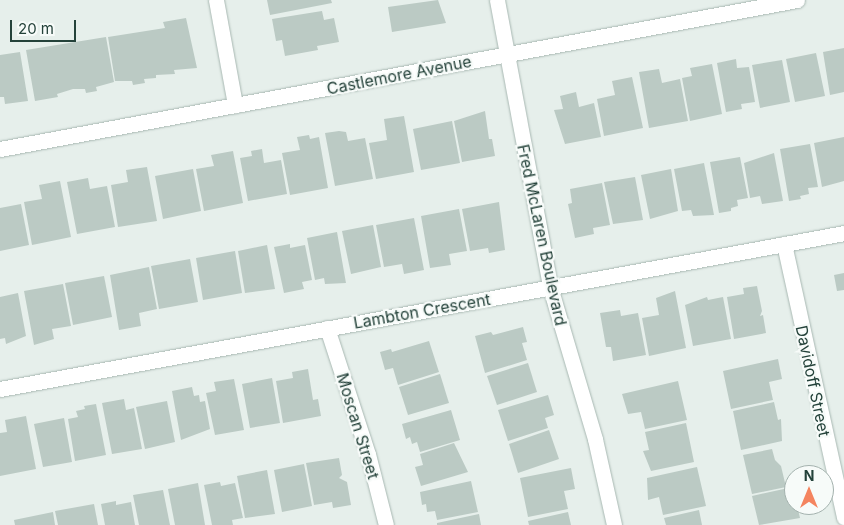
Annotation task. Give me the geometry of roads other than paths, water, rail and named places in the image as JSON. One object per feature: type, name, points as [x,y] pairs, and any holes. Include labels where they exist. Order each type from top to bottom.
[{"type":"street","points":[[216,0],[235,105]]},
{"type":"street","name":"Fred McLaren Boulevard","points":[[497,0],[550,288],[595,438],[614,525]]},
{"type":"street","name":"Castlemore Avenue","points":[[0,150],[507,55],[760,3],[798,0]]},
{"type":"street","name":"Lambton Crescent","points":[[0,389],[844,232]]},
{"type":"street","name":"Davidoff Street","points":[[784,244],[844,518]]},
{"type":"street","name":"Moscan Street","points":[[327,328],[368,454],[386,525]]}]
